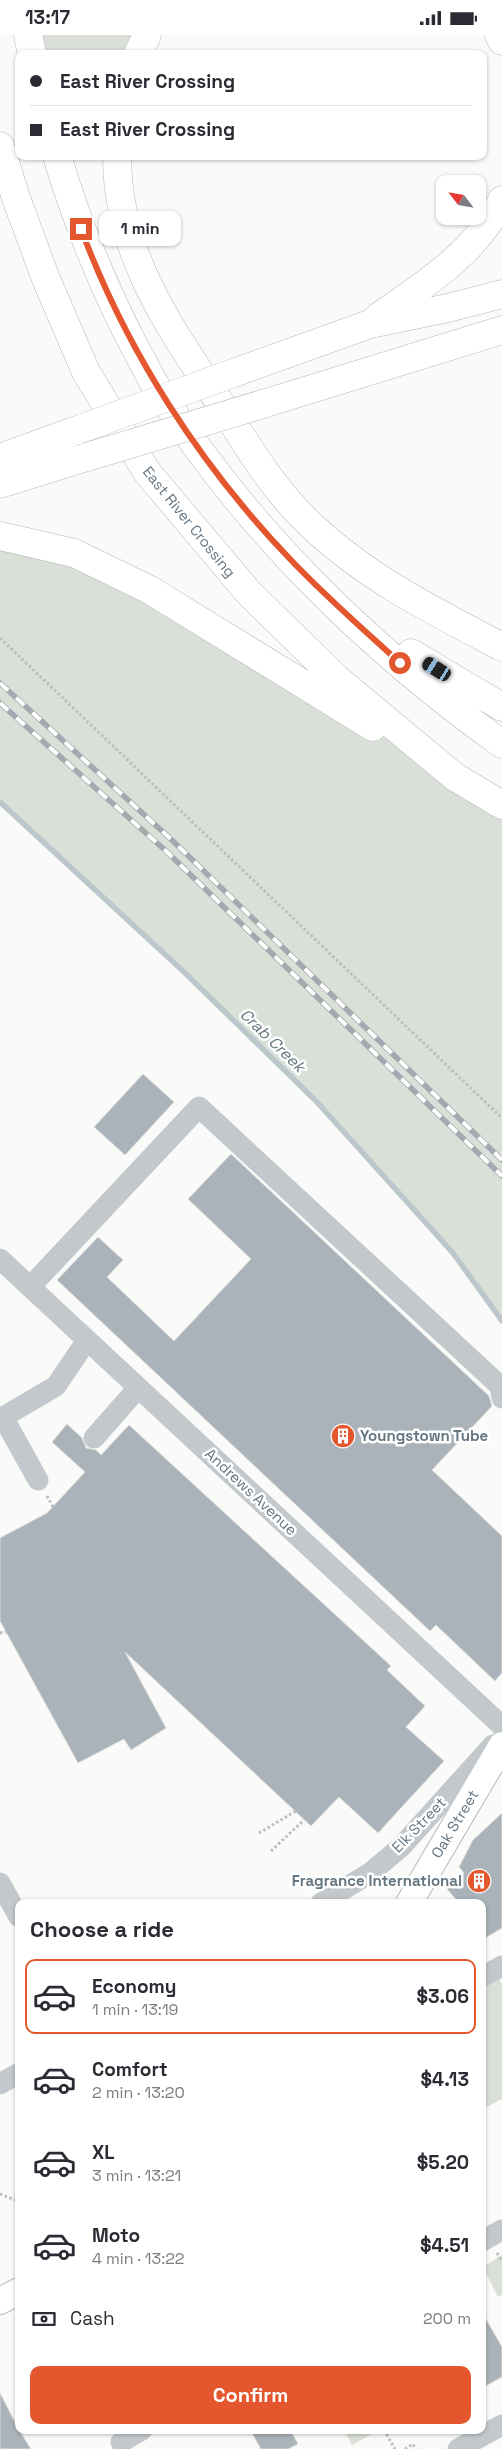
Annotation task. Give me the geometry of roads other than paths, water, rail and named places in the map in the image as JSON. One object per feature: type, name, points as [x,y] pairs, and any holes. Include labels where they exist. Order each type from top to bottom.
[{"type":"highway","points":[[28,35],[31,50]]},
{"type":"highway","points":[[140,50],[147,35]]},
{"type":"highway","points":[[499,35],[502,41]]},
{"type":"highway","name":"East River Crossing","points":[[0,146],[16,198],[46,279],[86,372],[147,473],[248,592],[337,679],[455,777],[502,805]]},
{"type":"highway","points":[[58,160],[88,248],[110,299],[156,387],[233,495],[289,559],[400,663],[502,744]]},
{"type":"highway","points":[[117,160],[120,204],[132,250],[148,287],[164,318],[270,480],[292,507],[312,527],[390,586],[502,647]]},
{"type":"highway","points":[[370,324],[457,260],[481,235],[502,200]]},
{"type":"highway","points":[[0,458],[370,324],[448,308],[502,294]]},
{"type":"highway","points":[[0,484],[502,329]]},
{"type":"highway","points":[[425,353],[502,348]]},
{"type":"highway","points":[[0,536],[74,553],[150,590],[455,777]]},
{"type":"highway","points":[[289,559],[405,650],[502,707]]},
{"type":"main road","name":"Oak Street","points":[[411,1899],[502,1745]]},
{"type":"main road","points":[[0,2301],[15,2293]]},
{"type":"street","points":[[30,1287],[199,1107],[500,1386],[502,1398]]},
{"type":"street","name":"Andrews Avenue","points":[[0,1259],[502,1726]]},
{"type":"street","points":[[38,1481],[1,1418],[56,1386],[87,1340]]},
{"type":"street","points":[[94,1437],[138,1388]]},
{"type":"street","name":"Elk Street","points":[[328,1899],[370,1873],[401,1847],[491,1748],[502,1730]]},
{"type":"street","points":[[0,1883],[15,1910]]},
{"type":"street","points":[[486,1975],[502,1966]]},
{"type":"street","points":[[486,2239],[502,2230]]},
{"type":"street","points":[[486,2434],[502,2425]]},
{"type":"street","points":[[121,2440],[134,2434]]},
{"type":"street","points":[[458,2449],[486,2434]]},
{"type":"waterway","name":"Crab Creek","points":[[0,802],[184,972],[316,1101],[453,1253],[502,1321]]},
{"type":"railway","points":[[0,683],[173,841],[502,1160]]},
{"type":"railway","points":[[0,703],[166,851],[502,1176]]},
{"type":"place","name":"Youngstown Tube","points":[[343,1436]]},
{"type":"place","name":"Fragrance International","points":[[479,1881]]}]
